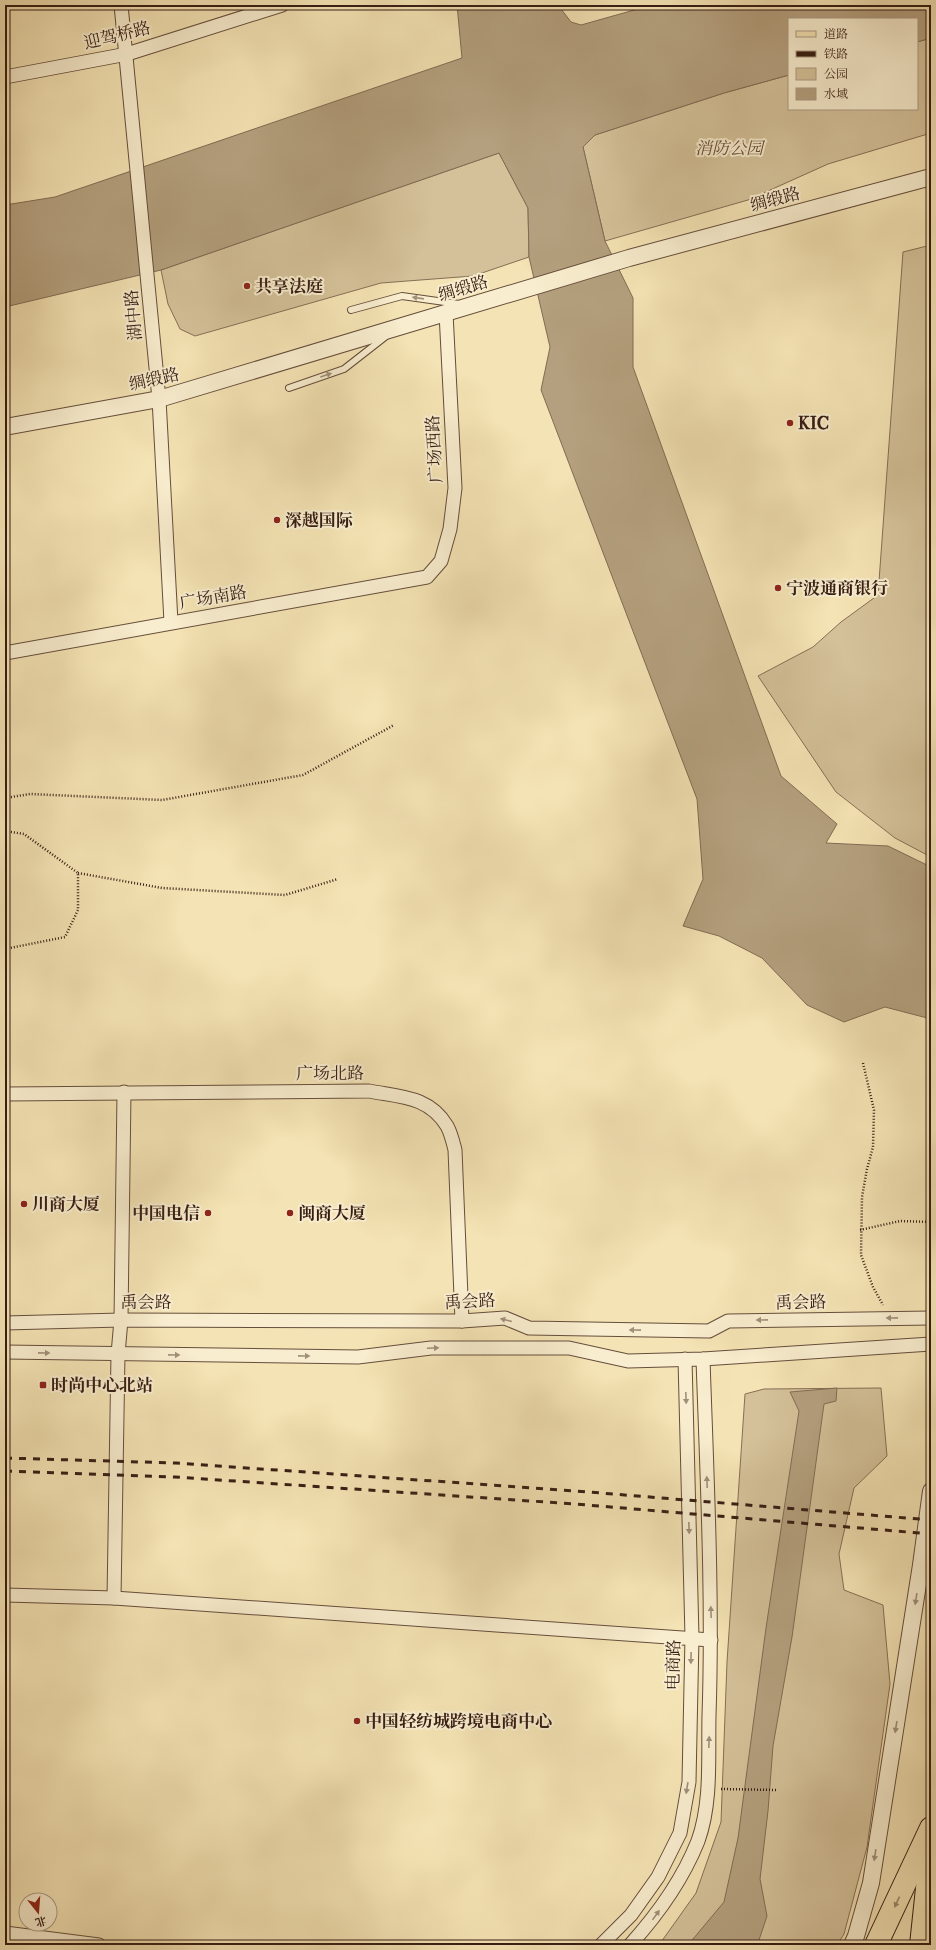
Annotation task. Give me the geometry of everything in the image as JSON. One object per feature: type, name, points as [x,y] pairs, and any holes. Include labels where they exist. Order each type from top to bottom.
[{"type":"highway","points":[[876,1945],[931,1828]]},
{"type":"main road","points":[[920,1945],[931,1842]]},
{"type":"street","name":"湖中路","points":[[121,5],[127,54],[159,399],[171,622]]},
{"type":"street","name":"迎驾桥路","points":[[5,77],[127,54],[282,5]]},
{"type":"street","name":"绸缎路","points":[[5,426],[159,399],[629,258],[931,177]]},
{"type":"street","name":"广场西路","points":[[427,577],[441,562],[450,529],[455,488],[446,313]]},
{"type":"street","name":"广场南路","points":[[5,653],[427,577]]},
{"type":"street","name":"广场北路","points":[[5,1094],[369,1091],[415,1099],[434,1109],[448,1127],[455,1150],[462,1321]]},
{"type":"street","points":[[114,1598],[118,1354],[121,1320],[124,1092]]},
{"type":"street","name":"禹会路","points":[[5,1323],[121,1320],[462,1321],[504,1318],[529,1328],[709,1331],[728,1321],[931,1318]]},
{"type":"street","points":[[5,1352],[358,1357],[431,1348],[569,1348],[628,1361],[703,1359],[931,1344]]},
{"type":"street","name":"电商路","points":[[603,1945],[631,1915],[658,1877],[680,1833],[689,1782],[692,1637],[684,1359]]},
{"type":"street","points":[[630,1945],[651,1922],[677,1887],[698,1840],[707,1801],[712,1640],[703,1359]]},
{"type":"street","points":[[852,1945],[871,1883],[921,1565],[931,1491]]},
{"type":"street","points":[[5,1595],[114,1598],[692,1637],[712,1640]]},
{"type":"street","points":[[5,1933],[99,1945]]},
{"type":"lane","points":[[351,310],[402,296],[471,306]]},
{"type":"lane","points":[[289,388],[344,369],[397,327]]},
{"type":"path","points":[[5,798],[30,794],[162,800],[302,775],[394,725]]},
{"type":"path","points":[[5,831],[24,834],[78,873],[162,888],[285,895],[338,879]]},
{"type":"path","points":[[5,948],[65,937],[78,910],[78,873]]},
{"type":"path","points":[[863,1063],[874,1110],[873,1147],[862,1197],[860,1230],[861,1255],[873,1287],[889,1318]]},
{"type":"path","points":[[860,1230],[900,1221],[931,1222]]},
{"type":"path","points":[[732,1789],[778,1790]]},
{"type":"green space","name":"消防公园","points":[[931,38],[931,133],[828,164],[748,200],[605,241],[583,147],[595,135],[724,93],[788,75],[788,110],[918,110],[918,42]]},
{"type":"green space","points":[[499,153],[528,208],[529,257],[473,276],[381,283],[195,336],[180,329],[168,304],[161,270]]},
{"type":"green space","points":[[931,245],[931,857],[895,838],[836,792],[758,676],[813,647],[841,622],[878,595],[903,252]]},
{"type":"green space","points":[[881,1388],[887,1456],[854,1488],[839,1554],[844,1590],[883,1605],[890,1684],[867,1847],[844,1934],[837,1945],[659,1945],[696,1893],[721,1822],[727,1662],[745,1394],[764,1389]]},
{"type":"water","points":[[457,5],[558,5],[571,22],[581,25],[652,5],[931,5],[931,38],[918,42],[918,18],[788,18],[788,75],[724,93],[595,135],[583,147],[605,241],[633,298],[633,367],[781,776],[837,824],[826,843],[888,846],[931,867],[931,1019],[885,1007],[844,1022],[807,1005],[762,958],[719,936],[683,926],[703,879],[697,799],[541,390],[550,347],[529,257],[528,208],[499,153],[161,270],[5,307],[5,205],[55,197],[462,58]]},
{"type":"water","points":[[837,1388],[836,1401],[824,1404],[792,1637],[773,1746],[768,1811],[760,1879],[767,1916],[758,1943],[754,1945],[688,1945],[724,1902],[738,1838],[766,1628],[799,1411],[790,1392]]},
{"type":"railway","points":[[5,1458],[176,1463],[576,1491],[931,1520]]},
{"type":"railway","points":[[5,1471],[175,1477],[575,1504],[931,1534]]},
{"type":"place","name":"共享法庭","points":[[247,286]]},
{"type":"place","name":"KIC","points":[[790,423]]},
{"type":"place","name":"深越国际","points":[[277,520]]},
{"type":"place","name":"宁波通商银行","points":[[778,588]]},
{"type":"place","name":"川商大厦","points":[[24,1204]]},
{"type":"place","name":"中国电信","points":[[208,1213]]},
{"type":"place","name":"闽商大厦","points":[[290,1213]]},
{"type":"place","name":"时尚中心北站","points":[[43,1385]]},
{"type":"place","name":"中国轻纺城跨境电商中心","points":[[357,1721]]}]
